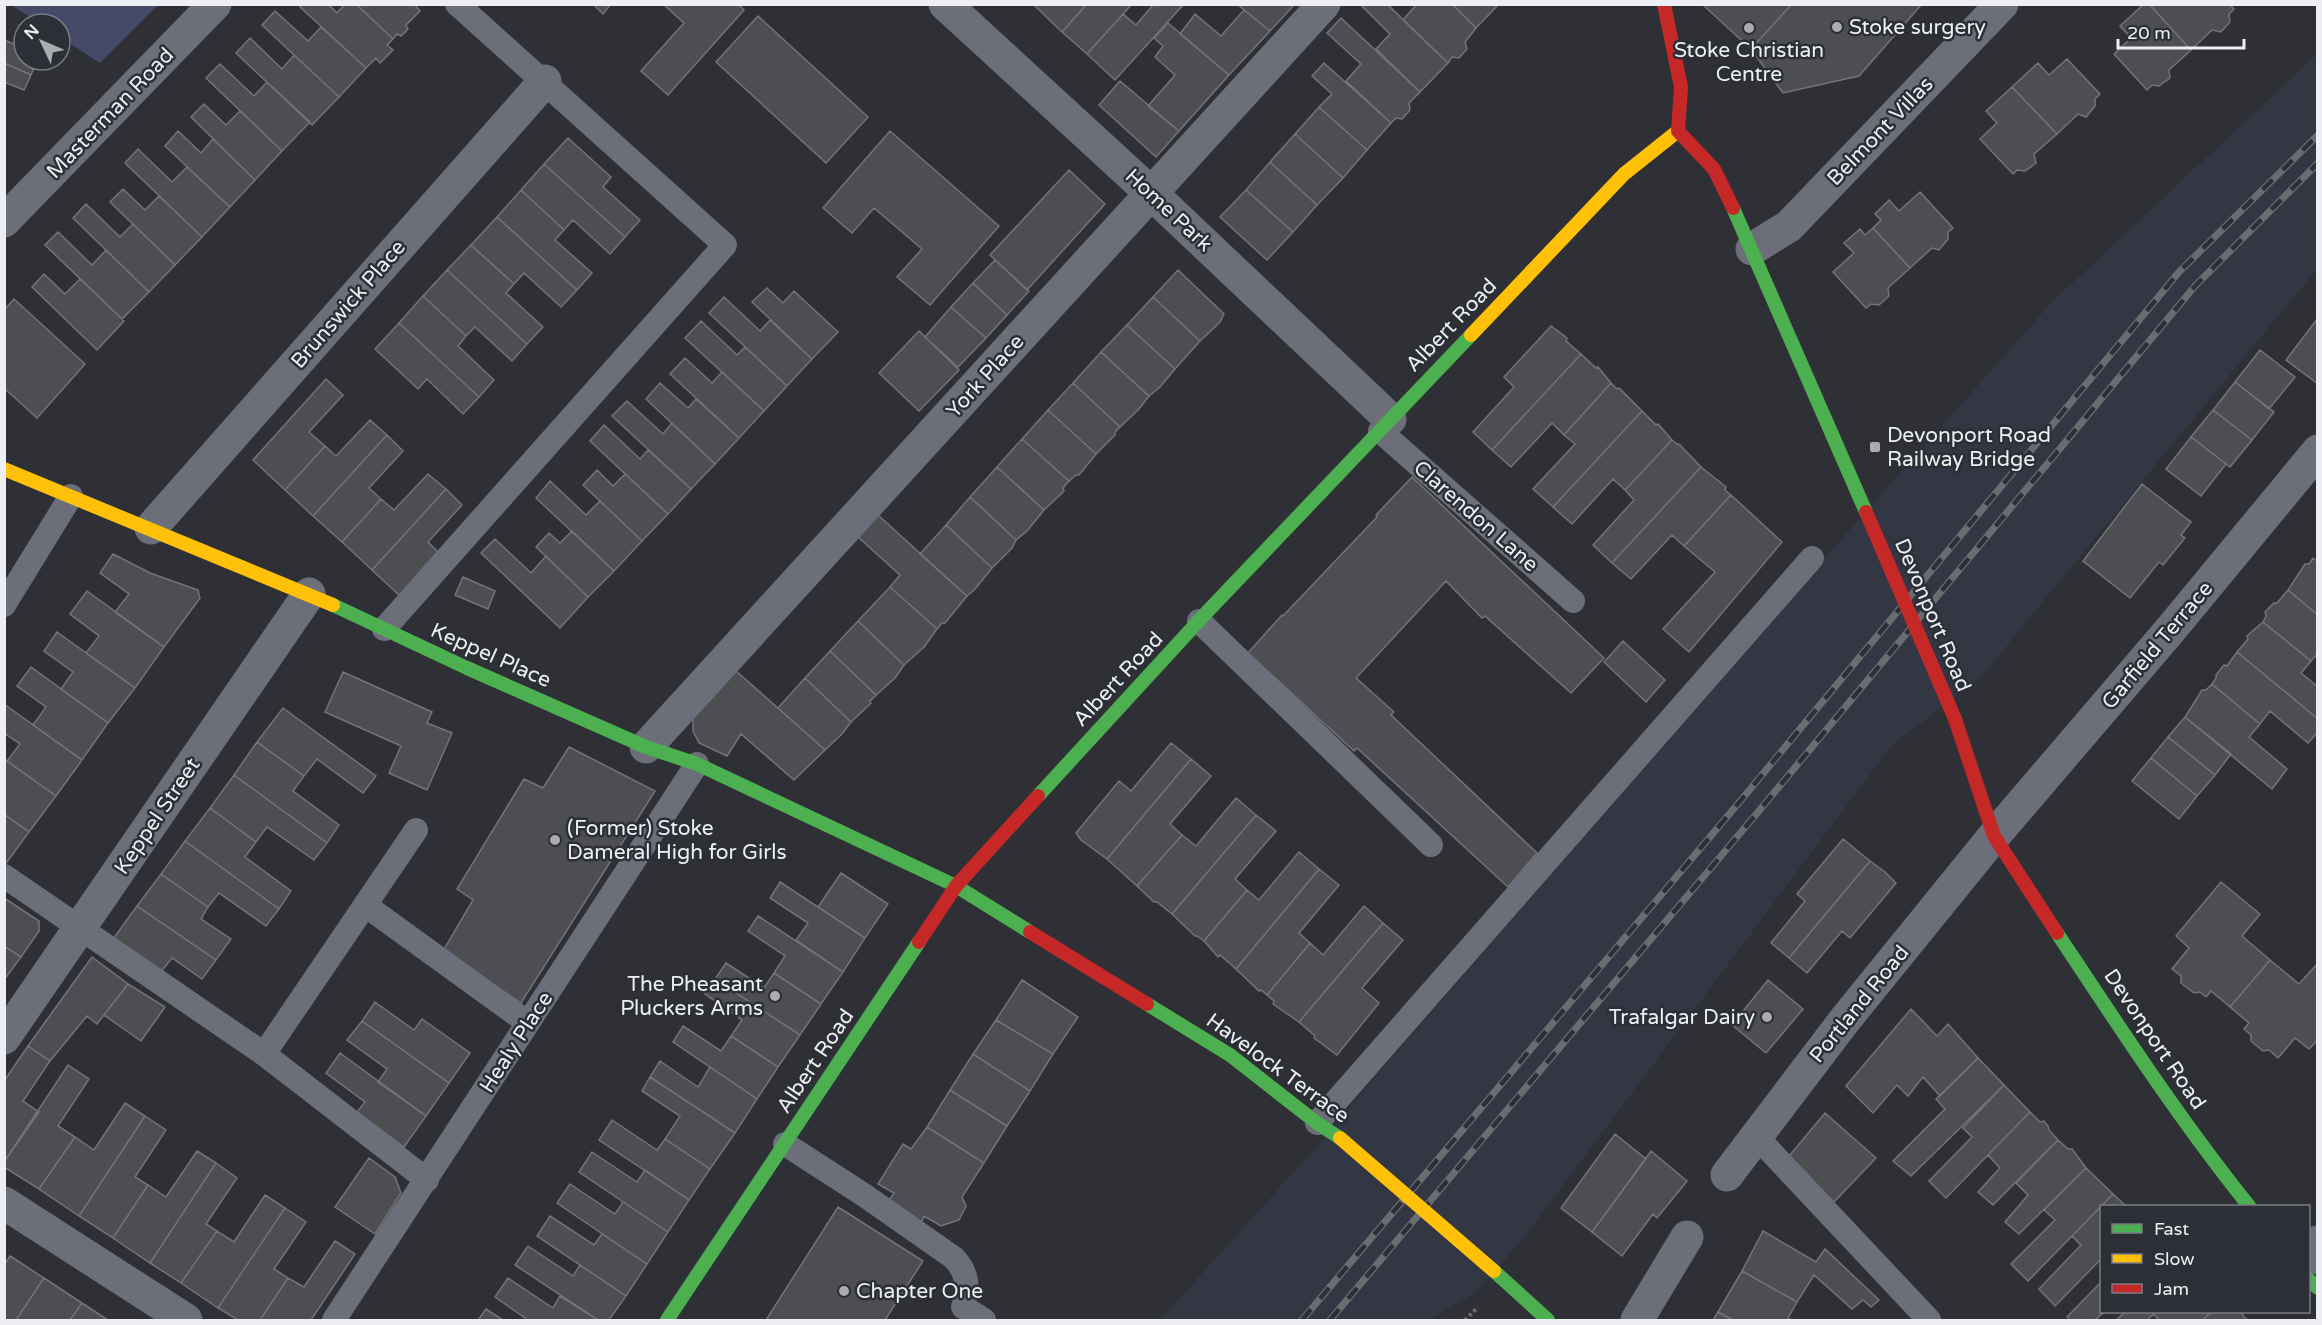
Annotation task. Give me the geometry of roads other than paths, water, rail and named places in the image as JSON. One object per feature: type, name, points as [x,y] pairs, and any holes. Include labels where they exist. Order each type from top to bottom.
[{"type":"street","name":"Masterman Road","points":[[4,221],[215,4]]},
{"type":"street","name":"Home Park","points":[[945,4],[1152,194],[1385,425]]},
{"type":"street","name":"York Place","points":[[646,747],[1324,4]]},
{"type":"street","points":[[1664,4],[1681,87],[1678,131]]},
{"type":"street","name":"Belmont Villas","points":[[1752,249],[1789,226],[2002,4]]},
{"type":"street","name":"Brunswick Place","points":[[151,528],[545,81]]},
{"type":"street","name":"Devonport Road","points":[[1678,131],[1714,169],[1752,249],[1955,718],[1994,836],[2120,1026],[2216,1165],[2248,1205]]},
{"type":"street","name":"Albert Road","points":[[667,1320],[956,886],[1199,621],[1624,174],[1678,131]]},
{"type":"street","name":"Garfield Terrace","points":[[1994,836],[2171,629],[2318,451]]},
{"type":"street","name":"Keppel Place","points":[[4,469],[309,594],[467,668],[646,747],[697,764],[956,886]]},
{"type":"street","name":"Keppel Street","points":[[4,1038],[309,594]]},
{"type":"street","name":"Portland Road","points":[[1727,1175],[1755,1135],[1844,1021],[1994,836]]},
{"type":"street","name":"Havelock Terrace","points":[[956,886],[1230,1055],[1317,1123],[1340,1138],[1548,1320]]},
{"type":"street","points":[[4,1203],[186,1320]]},
{"type":"street","points":[[1637,1320],[1687,1237]]},
{"type":"street","points":[[2310,1256],[2318,1242]]},
{"type":"lane","points":[[384,629],[725,245],[457,4]]},
{"type":"lane","name":"Clarendon Lane","points":[[1385,425],[1573,601]]},
{"type":"lane","points":[[4,605],[71,495]]},
{"type":"lane","points":[[1317,1123],[1812,558]]},
{"type":"lane","points":[[1199,621],[1431,845]]},
{"type":"lane","name":"Healy Place","points":[[334,1320],[697,764]]},
{"type":"lane","points":[[264,1054],[416,830]]},
{"type":"lane","points":[[4,876],[264,1054],[427,1180]]},
{"type":"lane","points":[[365,905],[528,1023]]},
{"type":"lane","points":[[1755,1135],[1929,1320]]},
{"type":"lane","points":[[784,1144],[864,1195],[954,1257],[962,1267],[967,1279],[967,1294],[958,1313],[984,1320]]},
{"type":"railway","points":[[1302,1320],[1742,799],[2179,272],[2318,135]]},
{"type":"railway","points":[[1330,1320],[1758,812],[2195,286],[2318,163]]},
{"type":"place","name":"Stoke surgery","points":[[1837,27]]},
{"type":"place","name":"Stoke Christian Centre","points":[[1749,28]]},
{"type":"place","name":"Devonport Road Railway Bridge","points":[[1875,447]]},
{"type":"place","name":"(Former) Stoke Dameral High for Girls","points":[[555,840]]},
{"type":"place","name":"The Pheasant Pluckers Arms","points":[[775,996]]},
{"type":"place","name":"Trafalgar Dairy","points":[[1767,1017]]},
{"type":"place","name":"Chapter One","points":[[844,1291]]}]
